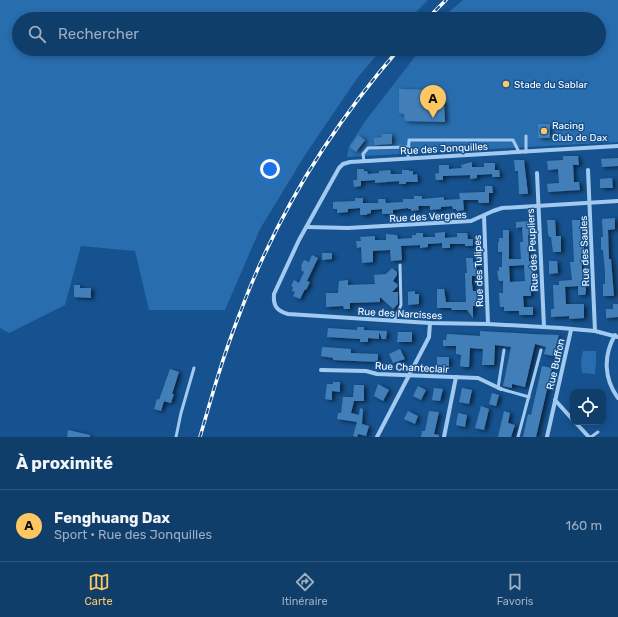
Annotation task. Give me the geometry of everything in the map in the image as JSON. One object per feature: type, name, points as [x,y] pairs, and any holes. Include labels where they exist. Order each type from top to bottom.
[{"type":"street","name":"Rue des Jonquilles","points":[[307,227],[339,168],[343,164],[350,162],[618,146]]},
{"type":"street","name":"Rue des Saules","points":[[588,170],[595,331]]},
{"type":"street","name":"Rue des Peupliers","points":[[537,173],[544,327]]},
{"type":"street","name":"Rue des Vergnes","points":[[307,227],[348,228],[471,221],[502,208],[618,201]]},
{"type":"street","name":"Rue des Tulipes","points":[[484,216],[488,324]]},
{"type":"street","name":"Rue des Narcisses","points":[[307,227],[299,240],[274,294],[274,303],[281,312],[288,314],[394,321],[544,327],[595,331],[616,336]]},
{"type":"street","points":[[377,437],[429,337],[430,323]]},
{"type":"street","name":"Rue Buffon","points":[[570,417],[555,400],[571,330]]},
{"type":"street","points":[[616,336],[608,352],[606,363],[607,376],[612,391],[618,398]]},
{"type":"street","name":"Rue Chanteclair","points":[[321,370],[366,371],[377,374],[478,378],[499,388]]},
{"type":"street","points":[[444,437],[456,377]]},
{"type":"street","points":[[547,437],[555,400]]},
{"type":"street","points":[[578,425],[590,437]]},
{"type":"lane","points":[[526,136],[526,152]]},
{"type":"lane","points":[[408,158],[409,140],[513,140],[519,152]]},
{"type":"lane","points":[[364,161],[363,154],[368,148],[409,147]]},
{"type":"lane","points":[[394,321],[401,305],[400,265]]},
{"type":"lane","points":[[504,350],[499,388],[529,397]]},
{"type":"lane","points":[[518,437],[541,350]]},
{"type":"lane","points":[[176,437],[181,413],[194,368]]},
{"type":"lane","points":[[590,437],[598,432]]},
{"type":"shaded area","points":[[0,0],[428,0],[416,12],[12,12],[12,56],[376,56],[358,77],[305,155],[260,229],[225,310],[149,310],[135,251],[81,246],[65,305],[9,333],[0,328]]},
{"type":"shaded area","name":"Stade du Sablar","points":[[463,0],[618,0],[618,142],[347,157],[349,146],[366,120],[416,56],[606,56],[606,12],[449,12]]},
{"type":"shaded area","points":[[583,351],[596,351],[595,374],[582,373],[581,361]]},
{"type":"building","points":[[399,89],[436,90],[436,101],[444,101],[445,122],[405,121],[404,114],[399,113]]},
{"type":"building","name":"Racing Club de Dax","points":[[538,124],[550,124],[550,138],[538,138]]},
{"type":"building","points":[[382,134],[392,134],[392,144],[374,145],[374,138],[382,137]]},
{"type":"building","points":[[358,135],[365,140],[356,152],[350,147]]},
{"type":"building","points":[[563,156],[578,156],[579,165],[573,165],[574,182],[579,182],[580,190],[548,192],[547,184],[559,183],[558,169],[548,170],[547,161],[563,160]]},
{"type":"building","points":[[618,158],[618,166],[602,167],[601,159]]},
{"type":"building","points":[[514,160],[524,160],[528,194],[519,194],[518,171],[515,171]]},
{"type":"building","points":[[472,162],[472,167],[484,167],[484,163],[495,163],[495,170],[499,170],[500,177],[492,177],[492,174],[477,175],[477,178],[470,179],[470,175],[443,176],[443,180],[436,180],[435,174],[439,173],[439,165],[449,165],[449,169],[462,168],[461,165]]},
{"type":"building","points":[[357,169],[364,169],[364,171],[367,171],[368,174],[390,170],[391,174],[402,174],[402,170],[409,170],[413,171],[413,175],[417,174],[418,182],[406,182],[406,184],[399,184],[399,181],[375,183],[375,180],[361,181],[361,186],[354,187],[353,180],[357,180]]},
{"type":"building","points":[[612,178],[613,188],[600,188],[600,179]]},
{"type":"building","points":[[485,186],[492,186],[493,193],[489,193],[489,203],[479,203],[478,200],[463,200],[464,210],[457,211],[456,209],[453,209],[452,206],[430,210],[430,206],[418,206],[419,210],[411,211],[411,209],[408,208],[393,210],[393,214],[382,214],[382,209],[371,210],[371,213],[367,215],[360,215],[360,208],[348,209],[348,212],[337,213],[337,209],[333,209],[333,202],[355,201],[355,198],[363,198],[363,203],[378,203],[378,199],[385,199],[386,203],[403,202],[403,199],[414,199],[414,196],[422,196],[422,199],[444,197],[444,200],[460,199],[459,193],[485,192]]},
{"type":"building","points":[[615,218],[615,229],[608,230],[609,259],[611,259],[614,296],[603,296],[605,272],[603,250],[601,250],[601,237],[603,237],[602,219]]},
{"type":"building","points":[[547,220],[555,220],[556,236],[561,236],[561,252],[553,252],[551,237],[549,237],[548,233]]},
{"type":"building","points":[[572,220],[580,220],[581,239],[582,243],[584,243],[584,254],[581,254],[583,285],[586,284],[586,292],[585,295],[578,295],[578,286],[565,287],[566,304],[584,304],[584,318],[569,319],[569,316],[551,317],[551,309],[554,309],[553,285],[559,285],[559,281],[572,280],[570,262],[574,262]]},
{"type":"building","points":[[531,221],[531,235],[528,235],[529,261],[532,261],[533,274],[531,275],[531,296],[523,296],[524,307],[533,307],[533,315],[519,315],[519,311],[504,311],[504,307],[500,307],[499,293],[503,293],[503,281],[499,281],[497,271],[499,271],[499,267],[502,267],[502,252],[498,252],[498,242],[499,238],[503,238],[503,230],[509,230],[509,259],[521,259],[520,242],[523,242],[522,227],[516,228],[516,222]],"holes":[[[524,265],[525,281],[510,282],[509,266]]]},
{"type":"building","points":[[445,232],[445,238],[457,237],[457,233],[467,233],[468,239],[473,239],[473,246],[465,246],[465,244],[450,244],[450,248],[442,248],[442,243],[428,244],[428,247],[420,248],[420,245],[401,246],[402,260],[391,261],[390,250],[373,251],[373,262],[362,263],[361,247],[357,248],[356,241],[361,241],[360,237],[375,236],[375,240],[386,240],[386,234],[397,235],[398,239],[412,238],[412,235],[416,235],[416,233],[423,233],[423,237],[435,237],[435,233]]},
{"type":"building","points":[[322,253],[332,253],[332,259],[322,260]]},
{"type":"building","points":[[312,255],[318,258],[307,281],[310,282],[300,299],[293,296],[295,292],[292,291],[293,287],[291,286],[294,280],[299,283],[304,272],[301,270],[301,266],[304,260],[309,262]]},
{"type":"building","points":[[466,258],[473,258],[473,262],[477,262],[476,276],[472,276],[473,291],[476,291],[478,302],[476,306],[473,306],[473,318],[467,310],[437,308],[437,289],[444,289],[446,302],[466,302]]},
{"type":"building","points":[[549,261],[557,261],[558,273],[549,274]]},
{"type":"building","points":[[392,268],[397,272],[397,275],[393,281],[398,286],[392,292],[398,292],[398,304],[393,309],[380,297],[380,302],[350,303],[350,309],[344,309],[343,306],[326,307],[326,293],[338,293],[339,281],[348,280],[348,285],[375,284],[374,275],[386,274]]},
{"type":"building","points":[[74,285],[80,285],[80,288],[91,288],[91,298],[74,297]]},
{"type":"building","points":[[415,291],[415,294],[419,294],[419,304],[408,305],[408,292]]},
{"type":"building","points":[[613,304],[618,304],[618,317],[606,318],[606,309],[613,309]]},
{"type":"building","points":[[357,327],[364,327],[364,330],[387,331],[386,339],[382,339],[379,332],[379,339],[368,338],[368,342],[360,342],[360,339],[327,337],[328,328],[357,330]]},
{"type":"building","points":[[480,331],[559,335],[553,356],[544,354],[546,347],[535,344],[525,387],[512,384],[512,388],[503,386],[511,347],[495,345],[494,365],[482,365],[483,349],[470,348],[469,367],[464,367],[460,366],[461,355],[456,354],[456,346],[443,346],[443,340],[446,340],[447,334],[480,336]]},
{"type":"building","points":[[398,332],[412,332],[412,342],[397,342]]},
{"type":"building","points":[[322,347],[351,349],[351,353],[378,354],[378,362],[333,360],[333,358],[321,356]]},
{"type":"building","points":[[400,349],[405,359],[393,363],[389,354]]},
{"type":"building","points":[[437,357],[449,357],[449,366],[437,365]]},
{"type":"building","points":[[542,366],[552,368],[536,437],[523,437],[528,414],[531,415]]},
{"type":"building","points":[[170,369],[179,372],[172,394],[174,394],[171,403],[159,400]]},
{"type":"building","points":[[333,382],[340,382],[340,392],[332,391],[332,400],[325,399],[327,384],[333,384]]},
{"type":"building","points":[[378,384],[389,390],[383,401],[374,396]]},
{"type":"building","points":[[354,385],[364,385],[364,401],[354,401],[351,413],[359,415],[360,408],[363,409],[362,424],[369,426],[366,436],[358,434],[357,437],[353,436],[357,422],[337,419],[338,413],[341,413],[343,397],[353,397]]},
{"type":"building","points":[[418,386],[426,390],[421,400],[413,396]]},
{"type":"building","points":[[434,388],[443,389],[440,401],[432,400]]},
{"type":"building","points":[[462,388],[472,390],[469,404],[459,402]]},
{"type":"building","points":[[492,393],[499,395],[496,406],[489,404]]},
{"type":"building","points":[[157,399],[164,401],[161,411],[154,409]]},
{"type":"building","points":[[481,406],[489,409],[484,430],[475,428]]},
{"type":"building","points":[[408,411],[418,416],[415,424],[404,419]]},
{"type":"building","points":[[429,411],[439,412],[434,434],[439,435],[439,437],[421,437],[422,431],[425,431]]},
{"type":"building","points":[[504,411],[510,413],[508,423],[515,425],[511,437],[498,437]]},
{"type":"building","points":[[458,413],[467,415],[465,427],[456,425]]},
{"type":"building","points":[[68,430],[90,435],[90,437],[67,437]]},
{"type":"railway","points":[[434,12],[446,0]]},
{"type":"railway","points":[[200,437],[218,374],[234,328],[254,277],[270,242],[288,207],[328,141],[374,79],[393,56]]},
{"type":"place","name":"Stade du Sablar","points":[[506,84]]},
{"type":"place","name":"Fenghuang Dax","points":[[433,118]]},
{"type":"place","name":"Racing Club de Dax","points":[[544,131]]}]
